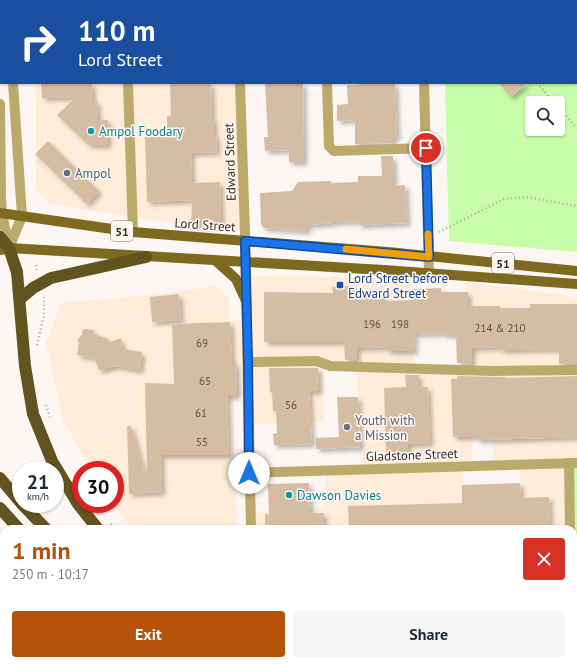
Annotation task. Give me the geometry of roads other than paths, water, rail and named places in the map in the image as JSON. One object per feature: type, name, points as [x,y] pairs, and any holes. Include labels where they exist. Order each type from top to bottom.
[{"type":"highway","points":[[0,237],[17,272],[25,366],[33,414],[52,461],[78,504],[95,525]]},
{"type":"highway","points":[[20,299],[33,288],[51,278],[146,257]]},
{"type":"highway","points":[[0,478],[12,493]]},
{"type":"highway","points":[[0,508],[15,525]]},
{"type":"highway","points":[[30,513],[42,525]]},
{"type":"main road","name":"Lord Street","points":[[1,213],[132,232],[577,271]]},
{"type":"main road","name":"51","points":[[5,249],[244,262],[577,284]]},
{"type":"main road","points":[[216,261],[236,279],[246,301]]},
{"type":"street","points":[[5,249],[22,216],[13,84]]},
{"type":"street","points":[[128,84],[132,232]]},
{"type":"street","name":"Edward Street","points":[[240,84],[248,362],[250,525]]},
{"type":"street","points":[[327,84],[329,146],[334,151],[426,148]]},
{"type":"street","points":[[424,84],[429,274]]},
{"type":"street","points":[[0,104],[1,213],[5,249]]},
{"type":"street","points":[[248,362],[316,361],[330,366],[491,371],[577,370]]},
{"type":"street","points":[[570,525],[573,463]]},
{"type":"street","name":"Gladstone Street","points":[[249,473],[573,463]]},
{"type":"place","name":"Ampol Foodary","points":[[91,131]]},
{"type":"place","name":"Ampol","points":[[67,173]]},
{"type":"place","name":"Lord Street before Edward Street","points":[[340,285]]},
{"type":"place","name":"Youth with a Mission","points":[[347,427]]},
{"type":"place","name":"Dawson Davies","points":[[289,495]]}]
